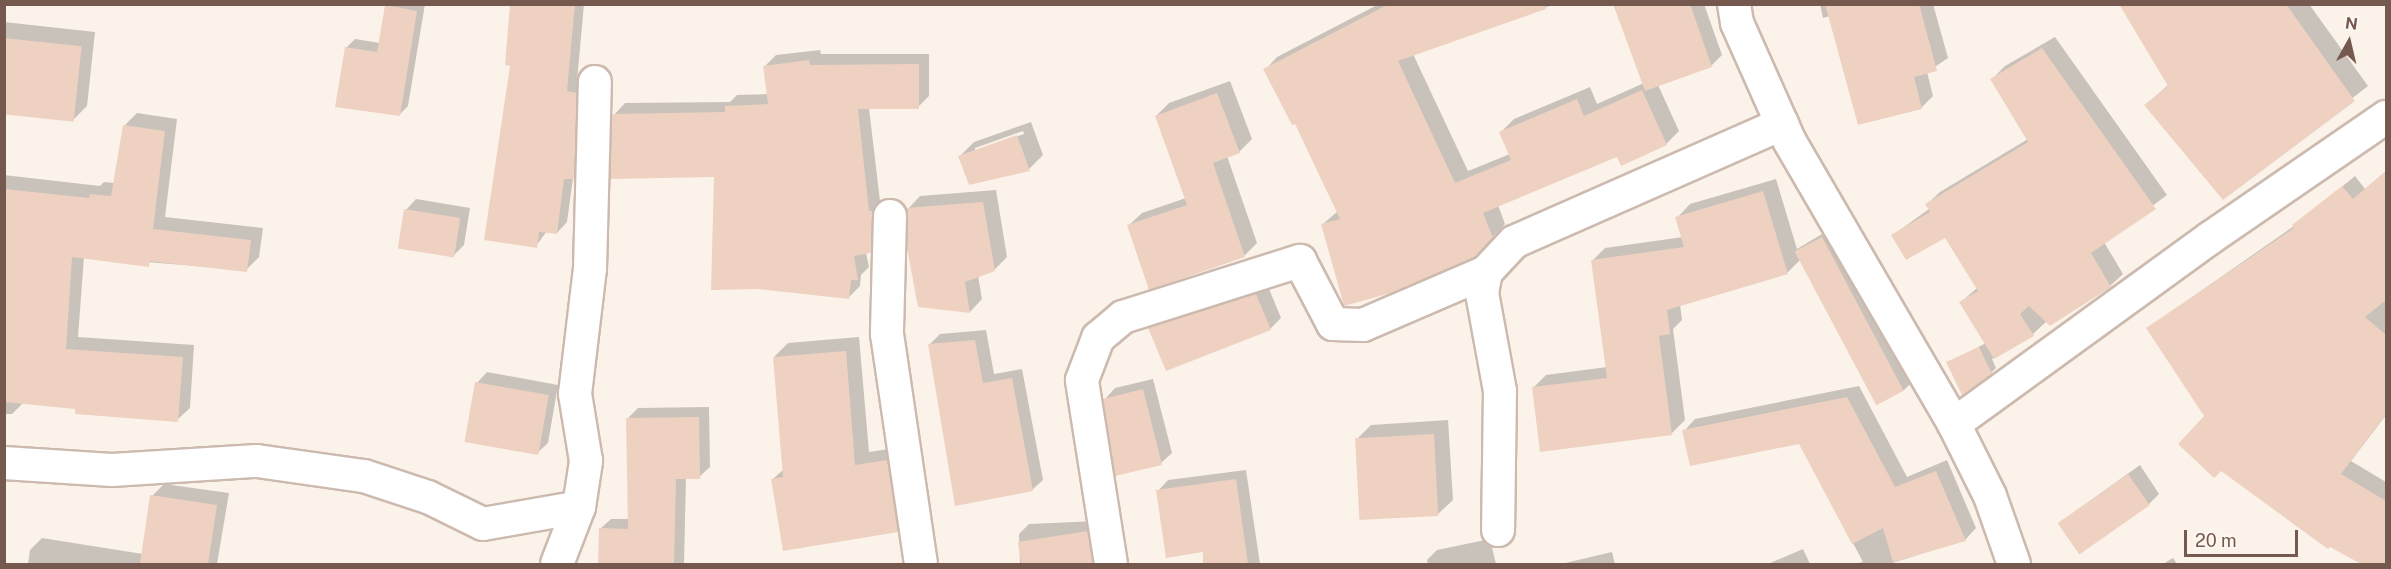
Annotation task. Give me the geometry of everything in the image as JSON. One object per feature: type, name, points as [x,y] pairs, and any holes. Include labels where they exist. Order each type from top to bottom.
[{"type":"street","points":[[1734,4],[1737,23],[1782,124],[1954,424],[1990,495],[2014,564]]},
{"type":"street","points":[[557,564],[579,507],[586,461],[575,394],[590,269],[595,82]]},
{"type":"street","points":[[1954,424],[2210,238],[2386,117]]},
{"type":"street","points":[[1111,564],[1082,380],[1098,338],[1123,317],[1300,261],[1333,324],[1363,325],[1486,272],[1514,242],[1782,124]]},
{"type":"street","points":[[890,216],[887,334],[921,564]]},
{"type":"street","points":[[1486,272],[1482,292],[1500,391],[1498,530]]},
{"type":"street","points":[[4,463],[112,470],[257,461],[364,476],[428,497],[483,524],[579,507]]},
{"type":"building","points":[[510,4],[575,4],[567,91],[577,93],[574,179],[564,179],[557,234],[539,232],[537,248],[484,240],[510,66],[505,65]]},
{"type":"building","points":[[1389,4],[1545,4],[1546,9],[1398,61],[1455,183],[1511,160],[1499,132],[1577,99],[1584,116],[1642,90],[1667,145],[1621,166],[1617,157],[1483,213],[1493,238],[1475,257],[1391,293],[1344,306],[1321,224],[1340,219],[1295,124],[1292,125],[1263,69]]},
{"type":"building","points":[[1613,4],[1690,4],[1712,67],[1645,91]]},
{"type":"building","points":[[1825,4],[1919,4],[1937,71],[1914,77],[1922,109],[1858,125]]},
{"type":"building","points":[[2119,4],[2286,4],[2355,101],[2223,200],[2144,105],[2168,86]]},
{"type":"building","points":[[385,5],[417,11],[400,116],[335,107],[345,47],[377,52]]},
{"type":"building","points":[[4,38],[82,46],[74,122],[4,114]]},
{"type":"building","points":[[2042,48],[2156,209],[2091,253],[2111,287],[2050,326],[2029,306],[2020,314],[2034,336],[1994,359],[1959,302],[1978,291],[1945,238],[1906,260],[1891,235],[1930,212],[1925,204],[2028,142],[1990,79]]},
{"type":"building","points":[[809,60],[810,65],[919,64],[919,109],[858,109],[869,211],[873,211],[871,253],[854,256],[858,280],[851,280],[849,299],[758,289],[711,290],[714,177],[610,179],[612,114],[725,112],[725,106],[768,104],[763,66]]},
{"type":"building","points":[[1217,93],[1240,153],[1213,163],[1245,257],[1149,290],[1127,225],[1187,205],[1155,116]]},
{"type":"building","points":[[123,125],[165,131],[153,229],[251,240],[247,272],[149,261],[149,267],[72,257],[66,349],[183,357],[178,422],[75,414],[75,409],[4,402],[4,189],[89,198],[90,194],[111,196]]},
{"type":"building","points":[[1017,135],[1030,171],[969,185],[958,156]]},
{"type":"building","points":[[2386,171],[2386,300],[2365,317],[2386,335],[2386,414],[2341,474],[2386,501],[2386,564],[2361,564],[2330,547],[2328,549],[2221,471],[2214,478],[2178,444],[2204,416],[2146,328],[2294,228],[2292,225],[2342,186],[2353,199]]},
{"type":"building","points":[[1763,191],[1788,274],[1667,310],[1670,334],[1659,336],[1672,435],[1540,452],[1532,387],[1607,378],[1591,260],[1684,247],[1675,217]]},
{"type":"building","points":[[983,202],[995,271],[965,282],[970,313],[918,307],[907,248],[906,208]]},
{"type":"building","points":[[404,209],[460,218],[454,257],[398,249]]},
{"type":"building","points":[[1822,237],[1904,391],[1876,405],[1795,252]]},
{"type":"building","points":[[1256,294],[1271,330],[1166,371],[1148,328]]},
{"type":"building","points":[[975,340],[983,383],[1012,378],[1033,491],[955,506],[928,344]]},
{"type":"building","points":[[1979,347],[1992,374],[1962,395],[1946,362]]},
{"type":"building","points":[[846,351],[855,465],[887,460],[898,532],[783,551],[771,479],[783,477],[773,357]]},
{"type":"building","points":[[475,382],[549,395],[538,455],[464,442]]},
{"type":"building","points":[[1143,389],[1162,465],[1115,476],[1103,399]]},
{"type":"building","points":[[1847,397],[1895,487],[1936,471],[1966,541],[1893,562],[1883,528],[1852,544],[1799,444],[1690,466],[1682,430]]},
{"type":"building","points":[[699,417],[700,479],[676,479],[674,564],[598,564],[599,528],[628,529],[626,418]]},
{"type":"building","points":[[1434,434],[1438,516],[1359,520],[1355,438]]},
{"type":"building","points":[[2128,474],[2150,505],[2079,554],[2058,523]]},
{"type":"building","points":[[1236,479],[1248,564],[1203,564],[1203,552],[1166,558],[1156,490]]},
{"type":"building","points":[[150,495],[217,505],[208,564],[140,564]]},
{"type":"building","points":[[1088,531],[1093,564],[1021,564],[1018,542]]}]
